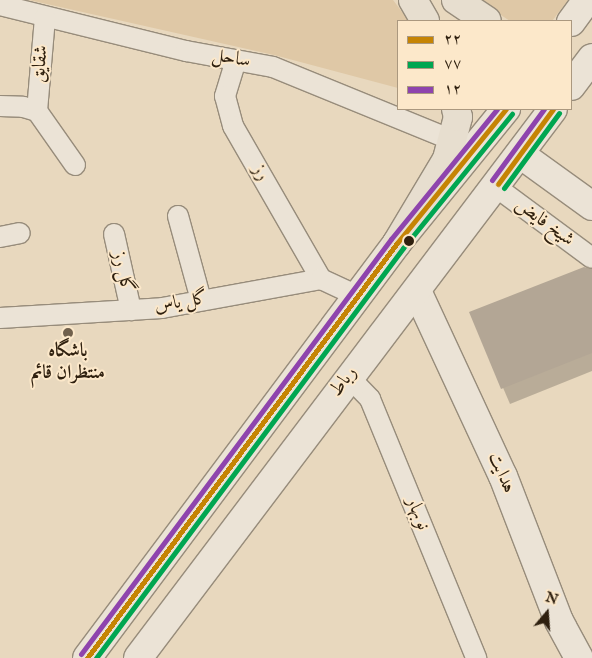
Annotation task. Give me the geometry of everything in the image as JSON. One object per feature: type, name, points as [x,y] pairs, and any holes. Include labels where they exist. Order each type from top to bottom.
[{"type":"highway","points":[[413,0],[424,20]]},
{"type":"highway","points":[[456,0],[486,20]]},
{"type":"highway","points":[[397,243],[447,159],[458,117],[456,110]]},
{"type":"main road","points":[[572,21],[587,0]]},
{"type":"main road","points":[[572,83],[592,58]]},
{"type":"main road","points":[[87,658],[397,243],[505,110]]},
{"type":"main road","name":"رباط","points":[[138,658],[348,376],[417,291],[552,110]]},
{"type":"main road","points":[[520,154],[592,206]]},
{"type":"main road","name":"هدایت","points":[[417,291],[503,476],[559,621],[579,658]]},
{"type":"street","name":"ساحل","points":[[0,5],[45,17],[273,67],[452,140]]},
{"type":"street","name":"شقایق","points":[[37,111],[45,17]]},
{"type":"street","name":"رز","points":[[236,60],[225,96],[232,126],[322,279]]},
{"type":"street","points":[[0,106],[23,107],[37,111],[75,165]]},
{"type":"street","name":"شیخ فایض","points":[[496,187],[592,258]]},
{"type":"street","points":[[178,216],[201,300]]},
{"type":"street","points":[[0,237],[20,233]]},
{"type":"street","name":"گل رز","points":[[114,234],[131,310]]},
{"type":"street","points":[[322,279],[357,296]]},
{"type":"street","name":"گل یاس","points":[[0,318],[131,310],[322,279]]},
{"type":"street","name":"نوبهار","points":[[348,376],[370,399],[476,658]]},
{"type":"shaded area","points":[[29,0],[393,0],[408,20],[397,20],[397,88],[274,55]]},
{"type":"shaded area","points":[[478,0],[568,0],[553,20],[508,20]]},
{"type":"building","points":[[584,267],[592,270],[592,353],[501,389],[469,312]]},
{"type":"transit line","name":"۱۲","points":[[81,654],[391,239],[496,110]]},
{"type":"transit line","name":"۲۲","points":[[87,658],[397,243],[505,110]]},
{"type":"transit line","name":"۱۲","points":[[492,180],[543,110]]},
{"type":"transit line","name":"۲۲","points":[[498,184],[552,110]]},
{"type":"transit line","name":"۷۷","points":[[504,188],[559,113]]},
{"type":"transit line","name":"۷۷","points":[[96,658],[403,248],[512,114]]},
{"type":"place","name":"باشگاه منتظران قائم","points":[[68,333]]}]
